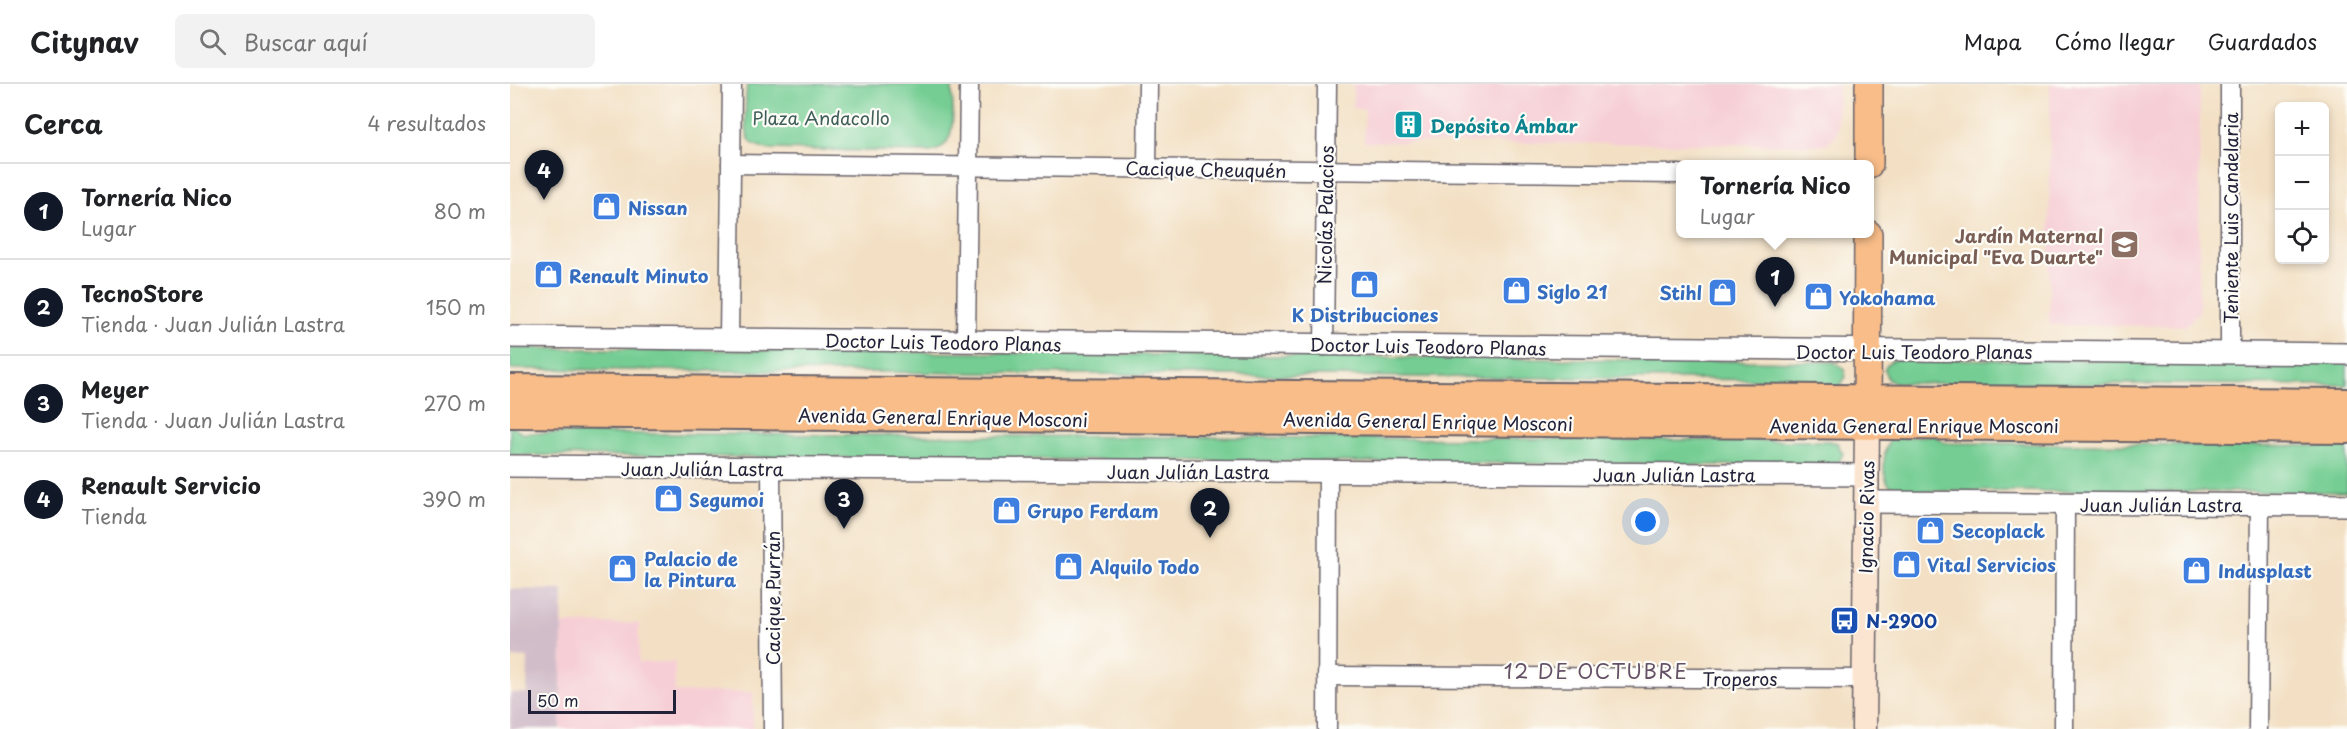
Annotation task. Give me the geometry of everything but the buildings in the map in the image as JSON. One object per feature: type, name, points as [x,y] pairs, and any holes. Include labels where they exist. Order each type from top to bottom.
[{"type":"highway","name":"Avenida General Enrique Mosconi","points":[[510,389],[1867,412],[2347,429]]},
{"type":"highway","name":"Avenida General Enrique Mosconi","points":[[510,412],[1867,412],[2347,403]]},
{"type":"main road","points":[[1869,84],[1869,160]]},
{"type":"main road","name":"Ignacio Rivas","points":[[1864,729],[1868,238]]},
{"type":"street","points":[[729,340],[732,84]]},
{"type":"street","points":[[966,342],[969,84]]},
{"type":"street","points":[[1147,168],[1148,84]]},
{"type":"street","name":"Nicolás Palacios","points":[[1324,345],[1327,84]]},
{"type":"street","name":"Teniente Luis Candelaria","points":[[2230,84],[2230,353]]},
{"type":"street","name":"Cacique Cheuquén","points":[[731,164],[1676,174]]},
{"type":"street","name":"Doctor Luis Teodoro Planas","points":[[510,338],[2347,354]]},
{"type":"street","name":"Juan Julián Lastra","points":[[510,466],[1867,475]]},
{"type":"street","name":"Cacique Purrán","points":[[771,468],[773,729]]},
{"type":"street","points":[[1327,729],[1328,472]]},
{"type":"street","name":"Juan Julián Lastra","points":[[1866,502],[2347,505]]},
{"type":"street","points":[[2064,729],[2065,503]]},
{"type":"street","points":[[2258,729],[2260,504]]},
{"type":"street","name":"Troperos","points":[[1327,676],[1864,679]]},
{"type":"shaded area","points":[[1353,84],[1838,84],[1837,135],[1827,145],[1364,142],[1365,109],[1353,109]]},
{"type":"shaded area","name":"Jardín Maternal Municipal \"Eva Duarte\"","points":[[2050,84],[2200,84],[2199,312],[2186,326],[2049,325]]},
{"type":"shaded area","points":[[510,589],[563,590],[560,729],[510,729],[510,693],[527,693],[528,658],[510,657]]},
{"type":"shaded area","points":[[639,623],[639,662],[675,662],[675,692],[753,692],[753,729],[560,729],[562,624]]},
{"type":"green space","name":"Plaza Andacollo","points":[[747,84],[952,84],[953,115],[950,135],[940,149],[930,152],[766,149],[752,143],[747,132],[745,115]]},
{"type":"green space","points":[[510,348],[1834,362],[1844,369],[1846,377],[1838,387],[1793,387],[1784,380],[510,369]]},
{"type":"green space","points":[[1895,359],[2347,362],[2347,385],[1895,383],[1888,380],[1884,369]]},
{"type":"green space","points":[[510,425],[522,433],[1829,441],[1837,443],[1843,454],[1837,465],[1828,466],[510,455]]},
{"type":"green space","points":[[1935,435],[1945,443],[2347,446],[2347,492],[1905,491],[1890,486],[1885,476],[1884,462],[1886,448],[1891,438]]},
{"type":"place","name":"Depósito Ámbar","points":[[1409,125]]},
{"type":"place","name":"Renault Servicio","points":[[544,200]]},
{"type":"place","name":"Nissan","points":[[607,207]]},
{"type":"place","name":"Jardín Maternal Municipal \"Eva Duarte\"","points":[[2124,245]]},
{"type":"place","name":"Renault Minuto","points":[[548,275]]},
{"type":"place","name":"K Distribuciones","points":[[1365,285]]},
{"type":"place","name":"Siglo 21","points":[[1516,291]]},
{"type":"place","name":"Stihl","points":[[1723,292]]},
{"type":"place","name":"Yokohama","points":[[1818,297]]},
{"type":"place","name":"Tornería Nico","points":[[1775,307]]},
{"type":"place","name":"Segumoi","points":[[668,499]]},
{"type":"place","name":"Grupo Ferdam","points":[[1006,510]]},
{"type":"place","name":"Meyer","points":[[844,529]]},
{"type":"place","name":"Secoplack","points":[[1931,530]]},
{"type":"place","name":"TecnoStore","points":[[1210,538]]},
{"type":"place","name":"Vital Servicios","points":[[1906,564]]},
{"type":"place","name":"Alquilo Todo","points":[[1069,566]]},
{"type":"place","name":"Palacio de la Pintura","points":[[623,568]]},
{"type":"place","name":"Indusplast","points":[[2197,570]]},
{"type":"place","name":"N-2900","points":[[1845,620]]},
{"type":"district","name":"12 DE OCTUBRE","points":[[1596,671]]}]
